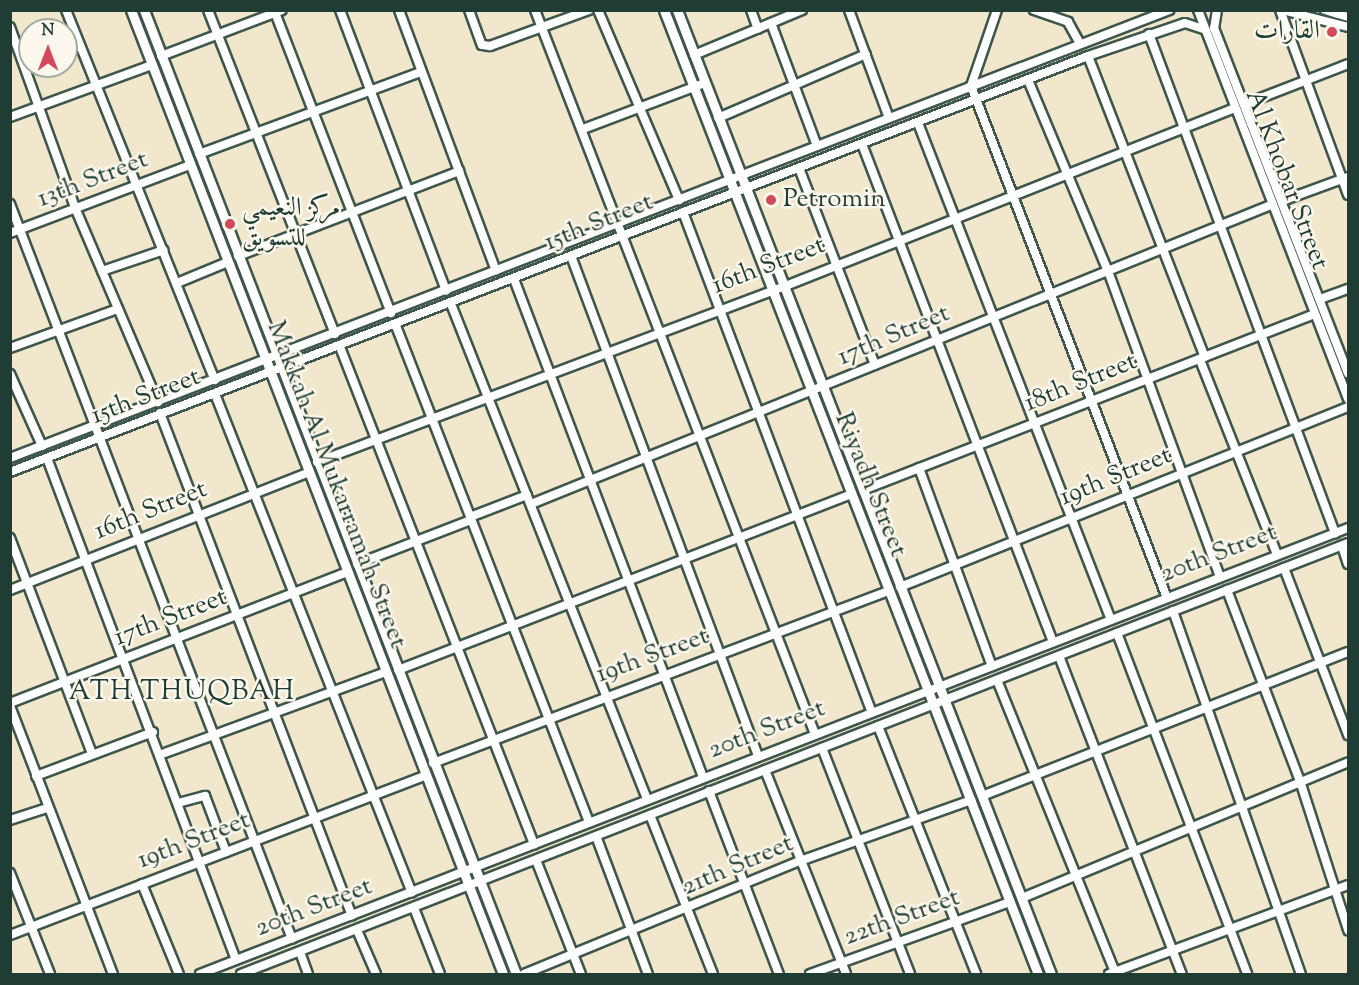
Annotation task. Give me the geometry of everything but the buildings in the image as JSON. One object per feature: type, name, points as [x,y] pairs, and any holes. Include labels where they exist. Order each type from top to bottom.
[{"type":"main road","name":"Makkah Al Mukarramah Street","points":[[131,10],[503,975]]},
{"type":"main road","name":"Makkah Al Mukarramah Street","points":[[144,10],[516,975]]},
{"type":"main road","name":"Riyadh Street","points":[[664,10],[704,112],[736,178],[746,189],[1051,975]]},
{"type":"main road","name":"Riyadh Street","points":[[677,10],[718,118],[736,178],[736,192],[811,392],[1038,975]]},
{"type":"street","points":[[66,10],[216,380]]},
{"type":"street","points":[[208,10],[335,334]]},
{"type":"street","points":[[340,10],[446,291]]},
{"type":"street","points":[[399,10],[496,271]]},
{"type":"street","points":[[469,10],[482,45],[589,10]]},
{"type":"street","points":[[535,10],[625,235],[815,734]]},
{"type":"street","points":[[598,10],[679,200]]},
{"type":"street","points":[[751,10],[758,29]]},
{"type":"street","points":[[694,55],[802,10]]},
{"type":"street","points":[[849,10],[890,118]]},
{"type":"street","points":[[997,10],[971,86],[1090,405],[1167,598]]},
{"type":"street","points":[[1034,10],[1068,22],[1085,57],[1126,150],[1165,248],[1202,359],[1277,554]]},
{"type":"street","name":"15th Street","points":[[10,458],[391,313],[1169,10]]},
{"type":"street","name":"Al Khobar Street","points":[[1198,10],[1348,399]]},
{"type":"street","name":"Al Khobar Street","points":[[1217,10],[1214,28],[1348,373]]},
{"type":"street","points":[[1281,10],[1348,27]]},
{"type":"street","points":[[1281,10],[1306,81],[1345,178],[1348,195]]},
{"type":"street","points":[[1325,10],[1348,17]]},
{"type":"street","points":[[161,56],[277,11],[391,313]]},
{"type":"street","points":[[1157,15],[1163,30]]},
{"type":"street","points":[[771,23],[817,146]]},
{"type":"street","name":"15th Street","points":[[10,472],[160,413],[396,326],[683,212],[1085,57],[1185,23],[1204,29]]},
{"type":"street","points":[[10,27],[76,210],[158,402]]},
{"type":"street","points":[[1149,34],[1335,533]]},
{"type":"street","points":[[1215,56],[1224,52]]},
{"type":"street","points":[[718,118],[796,87],[866,54]]},
{"type":"street","points":[[1245,104],[1348,64]]},
{"type":"street","points":[[10,117],[152,65]]},
{"type":"street","points":[[199,154],[256,131],[421,72]]},
{"type":"street","points":[[1028,80],[1108,271],[1146,379],[1184,473],[1220,577]]},
{"type":"street","points":[[583,129],[639,105],[705,83]]},
{"type":"street","name":"16th Street","points":[[317,462],[375,437],[606,350],[783,287],[835,263],[1235,108]]},
{"type":"street","points":[[918,123],[1032,425],[1111,620]]},
{"type":"street","points":[[862,144],[974,447],[1053,642]]},
{"type":"street","name":"13th Street","points":[[10,234],[190,165]]},
{"type":"street","points":[[799,168],[875,365]]},
{"type":"street","points":[[238,256],[295,232],[459,171]]},
{"type":"street","points":[[1282,201],[1345,178]]},
{"type":"street","points":[[10,204],[103,436],[292,939]]},
{"type":"street","name":"17th Street","points":[[531,504],[757,416],[811,392],[824,389],[875,365],[1273,204]]},
{"type":"street","points":[[683,212],[757,416],[872,713]]},
{"type":"street","points":[[102,271],[164,250]]},
{"type":"street","points":[[571,256],[682,559],[758,756]]},
{"type":"street","points":[[177,283],[228,262]]},
{"type":"street","points":[[514,279],[588,481],[703,777]]},
{"type":"street","points":[[1320,299],[1348,289]]},
{"type":"street","points":[[451,304],[647,799]]},
{"type":"street","points":[[10,348],[118,309]]},
{"type":"street","name":"18th Street","points":[[863,490],[1090,405],[1146,379],[1314,314]]},
{"type":"street","points":[[396,326],[589,822]]},
{"type":"street","points":[[340,347],[534,844]]},
{"type":"street","points":[[10,374],[42,446]]},
{"type":"street","points":[[215,394],[292,594],[412,893]]},
{"type":"street","name":"19th Street","points":[[900,587],[1348,407]]},
{"type":"street","points":[[160,413],[312,818],[352,916]]},
{"type":"street","points":[[47,458],[84,562],[162,754],[198,864],[236,960]]},
{"type":"street","points":[[919,468],[992,666]]},
{"type":"street","name":"16th Street","points":[[10,590],[253,492],[309,472]]},
{"type":"street","points":[[398,670],[852,494]]},
{"type":"street","points":[[357,564],[527,495]]},
{"type":"street","name":"20th Street","points":[[201,975],[703,777],[1348,528]]},
{"type":"street","points":[[10,538],[67,681],[92,754]]},
{"type":"street","points":[[1345,544],[1348,564]]},
{"type":"street","name":"20th Street","points":[[243,974],[1345,544]]},
{"type":"street","points":[[1284,568],[1348,735]]},
{"type":"street","name":"17th Street","points":[[10,704],[348,572]]},
{"type":"street","points":[[1227,590],[1300,781],[1348,930]]},
{"type":"street","name":"19th Street","points":[[433,763],[492,738],[890,591]]},
{"type":"street","points":[[1173,611],[1245,804],[1278,913],[1301,975]]},
{"type":"street","points":[[1118,633],[1152,729],[1247,975]]},
{"type":"street","points":[[982,796],[1348,652]]},
{"type":"street","points":[[1059,656],[1182,975]]},
{"type":"street","points":[[162,754],[386,672]]},
{"type":"street","points":[[997,680],[1038,775],[1114,974],[1228,927],[1278,913],[1348,885]]},
{"type":"street","points":[[10,704],[47,808],[113,975]]},
{"type":"street","points":[[878,726],[976,975]]},
{"type":"street","points":[[36,776],[153,732]]},
{"type":"street","points":[[822,748],[910,975]]},
{"type":"street","points":[[1022,898],[1133,849],[1348,762]]},
{"type":"street","points":[[765,770],[846,975]]},
{"type":"street","name":"19th Street","points":[[10,935],[198,864],[372,793],[426,775]]},
{"type":"street","points":[[709,791],[779,975]]},
{"type":"street","points":[[178,803],[205,796],[226,852]]},
{"type":"street","name":"21th Street","points":[[524,975],[744,888],[800,861],[971,800]]},
{"type":"street","points":[[10,820],[47,808]]},
{"type":"street","points":[[650,815],[713,975]]},
{"type":"street","points":[[596,836],[648,975]]},
{"type":"street","points":[[536,860],[581,975]]},
{"type":"street","points":[[10,873],[50,975]]},
{"type":"street","points":[[142,884],[179,975]]},
{"type":"street","name":"22th Street","points":[[810,975],[954,920],[1010,902]]},
{"type":"street","points":[[414,908],[440,975]]},
{"type":"street","points":[[357,930],[376,975]]},
{"type":"street","points":[[300,952],[308,975]]},
{"type":"place","name":"القارات","points":[[1332,32]]},
{"type":"place","name":"Petromin","points":[[771,200]]},
{"type":"place","name":"مركز النعيمي للتسويق","points":[[230,224]]},
{"type":"district","name":"ATH THUQBAH","points":[[182,693]]}]
